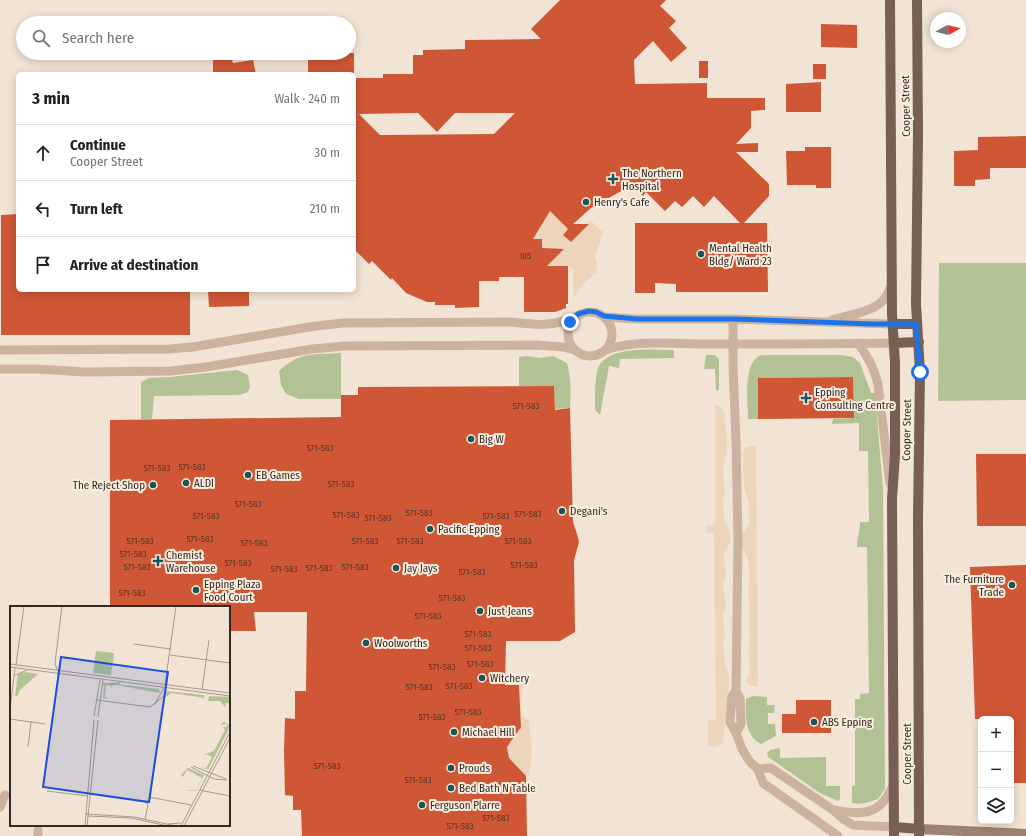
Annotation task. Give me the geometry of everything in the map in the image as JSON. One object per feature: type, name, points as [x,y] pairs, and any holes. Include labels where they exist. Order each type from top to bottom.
[{"type":"main road","name":"Cooper Street","points":[[890,0],[892,324],[895,363],[895,455],[892,499],[894,832]]},
{"type":"main road","name":"Cooper Street","points":[[916,0],[918,133],[916,324],[919,342],[920,372],[918,519],[920,832]]},
{"type":"main road","points":[[892,324],[916,324]]},
{"type":"main road","points":[[894,343],[919,342]]},
{"type":"main road","points":[[894,832],[920,832]]},
{"type":"street","points":[[823,322],[874,308],[885,298],[892,283]]},
{"type":"street","points":[[0,350],[170,349],[193,347],[309,327],[342,323],[511,322],[536,325],[562,322],[583,312],[589,311],[596,312],[604,316],[637,319],[733,319],[892,324]]},
{"type":"street","points":[[604,316],[611,327],[612,333],[609,345],[605,350]]},
{"type":"street","points":[[574,350],[567,337],[567,329],[570,322],[575,317]]},
{"type":"street","points":[[733,319],[738,541],[736,691],[740,698],[741,724],[736,733],[742,749],[750,762],[758,769],[763,783],[838,836]]},
{"type":"street","points":[[0,369],[36,369],[85,372],[170,371],[214,366],[312,349],[344,346],[536,345],[564,347],[583,355],[595,356],[605,350],[619,346],[649,342],[733,344],[894,343]]},
{"type":"street","points":[[858,344],[871,361],[878,384],[892,499]]},
{"type":"street","points":[[758,769],[771,768],[853,825],[894,832]]},
{"type":"street","points":[[833,810],[859,814],[875,809],[884,802],[894,784]]},
{"type":"street","points":[[0,806],[5,795]]},
{"type":"street","points":[[920,832],[1025,834]]},
{"type":"street","points":[[1006,836],[1025,834]]},
{"type":"green space","points":[[939,263],[1026,263],[1026,400],[938,401]]},
{"type":"green space","points":[[634,350],[674,350],[674,358],[620,359],[619,368],[609,366],[600,415],[595,410],[595,386],[598,368],[606,358],[615,354]]},
{"type":"green space","points":[[341,353],[341,399],[299,399],[286,394],[281,385],[279,371],[287,365],[294,360],[308,355]]},
{"type":"green space","points":[[706,355],[715,355],[719,359],[719,390],[716,391],[715,369],[704,369]]},
{"type":"green space","points":[[762,355],[841,355],[853,357],[860,363],[871,393],[875,393],[883,489],[885,789],[878,799],[868,802],[858,804],[852,803],[852,786],[855,786],[855,699],[860,699],[860,694],[869,693],[867,547],[857,547],[860,522],[869,522],[868,451],[859,451],[859,423],[832,424],[833,419],[854,418],[853,377],[758,378],[758,419],[748,419],[747,393],[749,373],[751,365]]},
{"type":"green space","points":[[528,356],[539,358],[553,356],[567,363],[571,397],[570,408],[555,409],[554,386],[519,386],[519,357]]},
{"type":"green space","points":[[237,370],[248,375],[250,387],[248,392],[239,395],[154,396],[152,419],[141,419],[141,382],[149,378]]},
{"type":"green space","points":[[753,696],[767,697],[767,705],[775,705],[774,713],[768,713],[768,724],[775,724],[776,736],[761,744],[752,736],[746,718],[746,699]]},
{"type":"green space","points":[[780,748],[780,758],[826,757],[826,786],[840,786],[840,799],[838,801],[820,793],[768,757],[767,753],[770,750]]},
{"type":"shaded area","points":[[550,211],[568,229],[576,230],[590,220],[603,232],[595,257],[597,272],[583,284],[574,298],[573,269],[568,266],[536,266],[528,239],[538,230]]},
{"type":"shaded area","points":[[715,405],[719,406],[724,411],[727,447],[723,470],[725,491],[723,499],[724,518],[729,530],[731,541],[724,553],[726,577],[723,585],[726,607],[723,616],[725,639],[723,644],[725,664],[729,677],[728,698],[723,743],[712,747],[708,745],[708,720],[716,720],[714,533],[707,533],[707,525],[715,525]]},
{"type":"shaded area","points":[[756,446],[758,686],[750,686],[746,680],[750,674],[750,612],[748,590],[750,580],[748,559],[743,548],[742,536],[749,524],[749,503],[744,487],[743,452],[746,447]]},
{"type":"shaded area","points":[[526,681],[522,691],[521,715],[529,721],[532,752],[529,776],[526,776],[509,758],[507,747],[521,727],[519,682]]},
{"type":"building","points":[[560,0],[666,0],[660,6],[676,21],[669,28],[687,48],[671,62],[653,41],[634,60],[635,84],[707,83],[707,98],[765,98],[765,110],[751,111],[751,128],[736,144],[758,143],[758,152],[736,152],[769,184],[769,196],[744,223],[767,223],[768,292],[676,292],[676,284],[655,283],[655,293],[635,293],[635,223],[740,223],[714,196],[704,207],[693,196],[682,207],[675,201],[665,211],[646,192],[643,196],[632,185],[591,208],[573,224],[589,224],[571,242],[563,235],[568,229],[550,211],[533,239],[542,239],[542,248],[564,249],[547,266],[568,266],[568,304],[566,304],[566,308],[555,312],[524,312],[524,277],[499,277],[499,281],[479,281],[479,307],[455,308],[455,305],[435,305],[435,302],[427,302],[406,293],[392,278],[391,280],[372,261],[369,264],[356,251],[356,78],[383,78],[383,74],[413,74],[413,55],[423,55],[423,50],[465,49],[465,40],[541,39],[531,29]],"holes":[[[418,113],[437,132],[455,113],[515,113],[494,134],[380,135],[359,114]]]},
{"type":"building","points":[[821,24],[857,25],[857,48],[821,47]]},
{"type":"building","points":[[213,60],[232,60],[233,63],[253,60],[256,72],[213,72]]},
{"type":"building","points":[[308,60],[354,60],[354,72],[308,72]]},
{"type":"building","points":[[699,61],[708,61],[708,78],[699,78]]},
{"type":"building","points":[[813,64],[826,64],[826,79],[813,79]]},
{"type":"building","points":[[821,82],[821,112],[786,112],[786,84]]},
{"type":"building","points":[[1026,136],[1026,168],[990,168],[990,179],[975,180],[975,186],[954,186],[954,151],[978,150],[978,137]]},
{"type":"building","points":[[805,147],[831,147],[831,188],[816,188],[816,185],[787,185],[786,151],[805,151]]},
{"type":"building","points":[[16,214],[16,292],[190,292],[190,335],[1,335],[1,215]]},
{"type":"building","points":[[208,292],[249,292],[249,306],[209,307]]},
{"type":"building","name":"Epping Consulting Centre","points":[[853,377],[854,418],[758,419],[758,378]]},
{"type":"building","points":[[554,386],[555,410],[570,408],[573,522],[579,542],[574,560],[575,632],[560,641],[506,641],[505,685],[519,685],[521,727],[507,747],[509,758],[526,776],[527,836],[302,836],[301,810],[293,810],[293,796],[285,795],[284,752],[285,718],[295,719],[295,691],[306,691],[307,612],[254,612],[256,631],[230,631],[230,606],[110,606],[110,420],[341,417],[341,395],[358,395],[358,387]]},
{"type":"building","points":[[976,454],[1026,454],[1026,526],[977,526]]},
{"type":"building","points":[[1026,565],[1026,783],[1014,783],[1014,716],[978,716],[978,719],[975,719],[970,567]]},
{"type":"building","points":[[796,700],[831,700],[831,733],[782,733],[782,714],[796,714]]},
{"type":"place","name":"The Northern Hospital","points":[[613,179]]},
{"type":"place","name":"Henry's Cafe","points":[[586,202]]},
{"type":"place","name":"Mental Health Bldg/ Ward 23","points":[[701,254]]},
{"type":"place","name":"Epping Consulting Centre","points":[[806,398]]},
{"type":"place","name":"Big W","points":[[471,439]]},
{"type":"place","name":"EB Games","points":[[248,475]]},
{"type":"place","name":"ALDI","points":[[186,483]]},
{"type":"place","name":"The Reject Shop","points":[[153,485]]},
{"type":"place","name":"Degani's","points":[[562,511]]},
{"type":"place","name":"Pacific Epping","points":[[430,529]]},
{"type":"place","name":"Chemist Warehouse","points":[[158,561]]},
{"type":"place","name":"Jay Jays","points":[[396,568]]},
{"type":"place","name":"The Furniture Trade","points":[[1012,585]]},
{"type":"place","name":"Epping Plaza Food Court","points":[[196,590]]},
{"type":"place","name":"Just Jeans","points":[[480,611]]},
{"type":"place","name":"Woolworths","points":[[366,643]]},
{"type":"place","name":"Witchery","points":[[482,678]]},
{"type":"place","name":"ABS Epping","points":[[814,722]]},
{"type":"place","name":"Michael Hill","points":[[454,732]]},
{"type":"place","name":"Prouds","points":[[451,768]]},
{"type":"place","name":"Bed Bath N Table","points":[[451,788]]},
{"type":"place","name":"Ferguson Plarre","points":[[422,805]]},
{"type":"route","points":[[570,322],[578,314],[589,311],[596,312],[604,316],[637,319],[733,319],[871,324],[916,324],[919,342],[920,372]]}]
